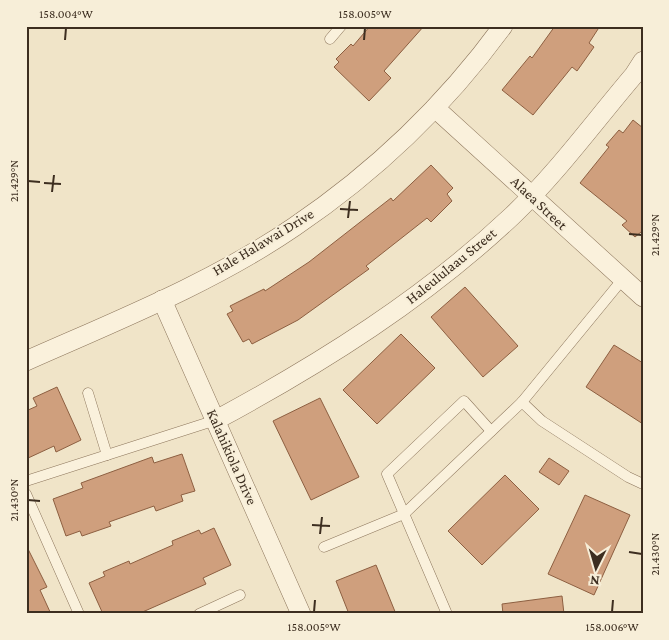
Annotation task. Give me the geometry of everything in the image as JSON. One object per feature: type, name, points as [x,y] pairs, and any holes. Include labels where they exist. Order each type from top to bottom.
[{"type":"street","name":"Hale Halawai Drive","points":[[26,362],[162,300],[293,228],[358,179],[435,108],[503,26]]},
{"type":"street","name":"Haleululaau Street","points":[[216,420],[340,349],[442,276],[532,196],[634,75],[643,61]]},
{"type":"street","name":"Alaea Street","points":[[435,108],[622,280],[643,297]]},
{"type":"street","name":"Kalahikiola Drive","points":[[162,300],[301,614]]},
{"type":"lane","points":[[330,38],[341,26]]},
{"type":"lane","points":[[324,548],[404,514],[522,402],[622,280]]},
{"type":"lane","points":[[88,393],[107,455]]},
{"type":"lane","points":[[447,614],[386,474],[464,401],[491,431]]},
{"type":"lane","points":[[522,402],[542,420],[643,484]]},
{"type":"lane","points":[[26,481],[216,420]]},
{"type":"lane","points":[[26,494],[79,614]]},
{"type":"lane","points":[[199,614],[240,595]]},
{"type":"building","points":[[370,26],[424,26],[384,71],[391,78],[369,101],[334,67],[339,62],[336,59],[351,44],[353,46]]},
{"type":"building","points":[[555,26],[600,26],[589,43],[594,47],[577,71],[572,67],[533,115],[502,90],[530,56],[532,58]]},
{"type":"building","points":[[633,120],[643,128],[643,233],[641,232],[635,237],[622,225],[627,221],[580,183],[609,147],[606,145],[619,130],[623,133]]},
{"type":"building","points":[[431,165],[453,188],[447,194],[452,201],[431,222],[427,218],[366,266],[369,269],[298,320],[252,344],[249,339],[243,342],[227,314],[233,311],[230,306],[264,289],[265,291],[309,262],[391,198],[393,201]]},
{"type":"building","points":[[465,287],[518,346],[483,377],[431,317]]},
{"type":"building","points":[[401,334],[435,368],[377,424],[343,390]]},
{"type":"building","points":[[614,345],[643,363],[643,424],[586,387]]},
{"type":"building","points":[[57,387],[81,440],[56,452],[54,446],[26,459],[26,411],[37,406],[33,398]]},
{"type":"building","points":[[320,398],[359,477],[311,500],[273,421]]},
{"type":"building","points":[[182,454],[195,491],[181,495],[183,501],[156,511],[154,506],[109,522],[111,526],[82,536],[80,531],[66,536],[53,499],[83,488],[81,483],[152,457],[154,463]]},
{"type":"building","points":[[549,458],[569,471],[559,485],[539,472]]},
{"type":"building","points":[[505,475],[539,509],[482,565],[448,531]]},
{"type":"building","points":[[585,495],[630,515],[594,595],[548,574]]},
{"type":"building","points":[[214,528],[231,565],[203,578],[206,584],[138,614],[103,614],[89,583],[105,576],[103,572],[129,561],[130,564],[173,545],[172,541],[199,530],[201,534]]},
{"type":"building","points":[[26,545],[47,587],[40,590],[51,614],[26,614]]},
{"type":"building","points":[[376,565],[396,614],[349,614],[336,581]]},
{"type":"building","points":[[562,596],[564,614],[503,614],[502,604]]}]
